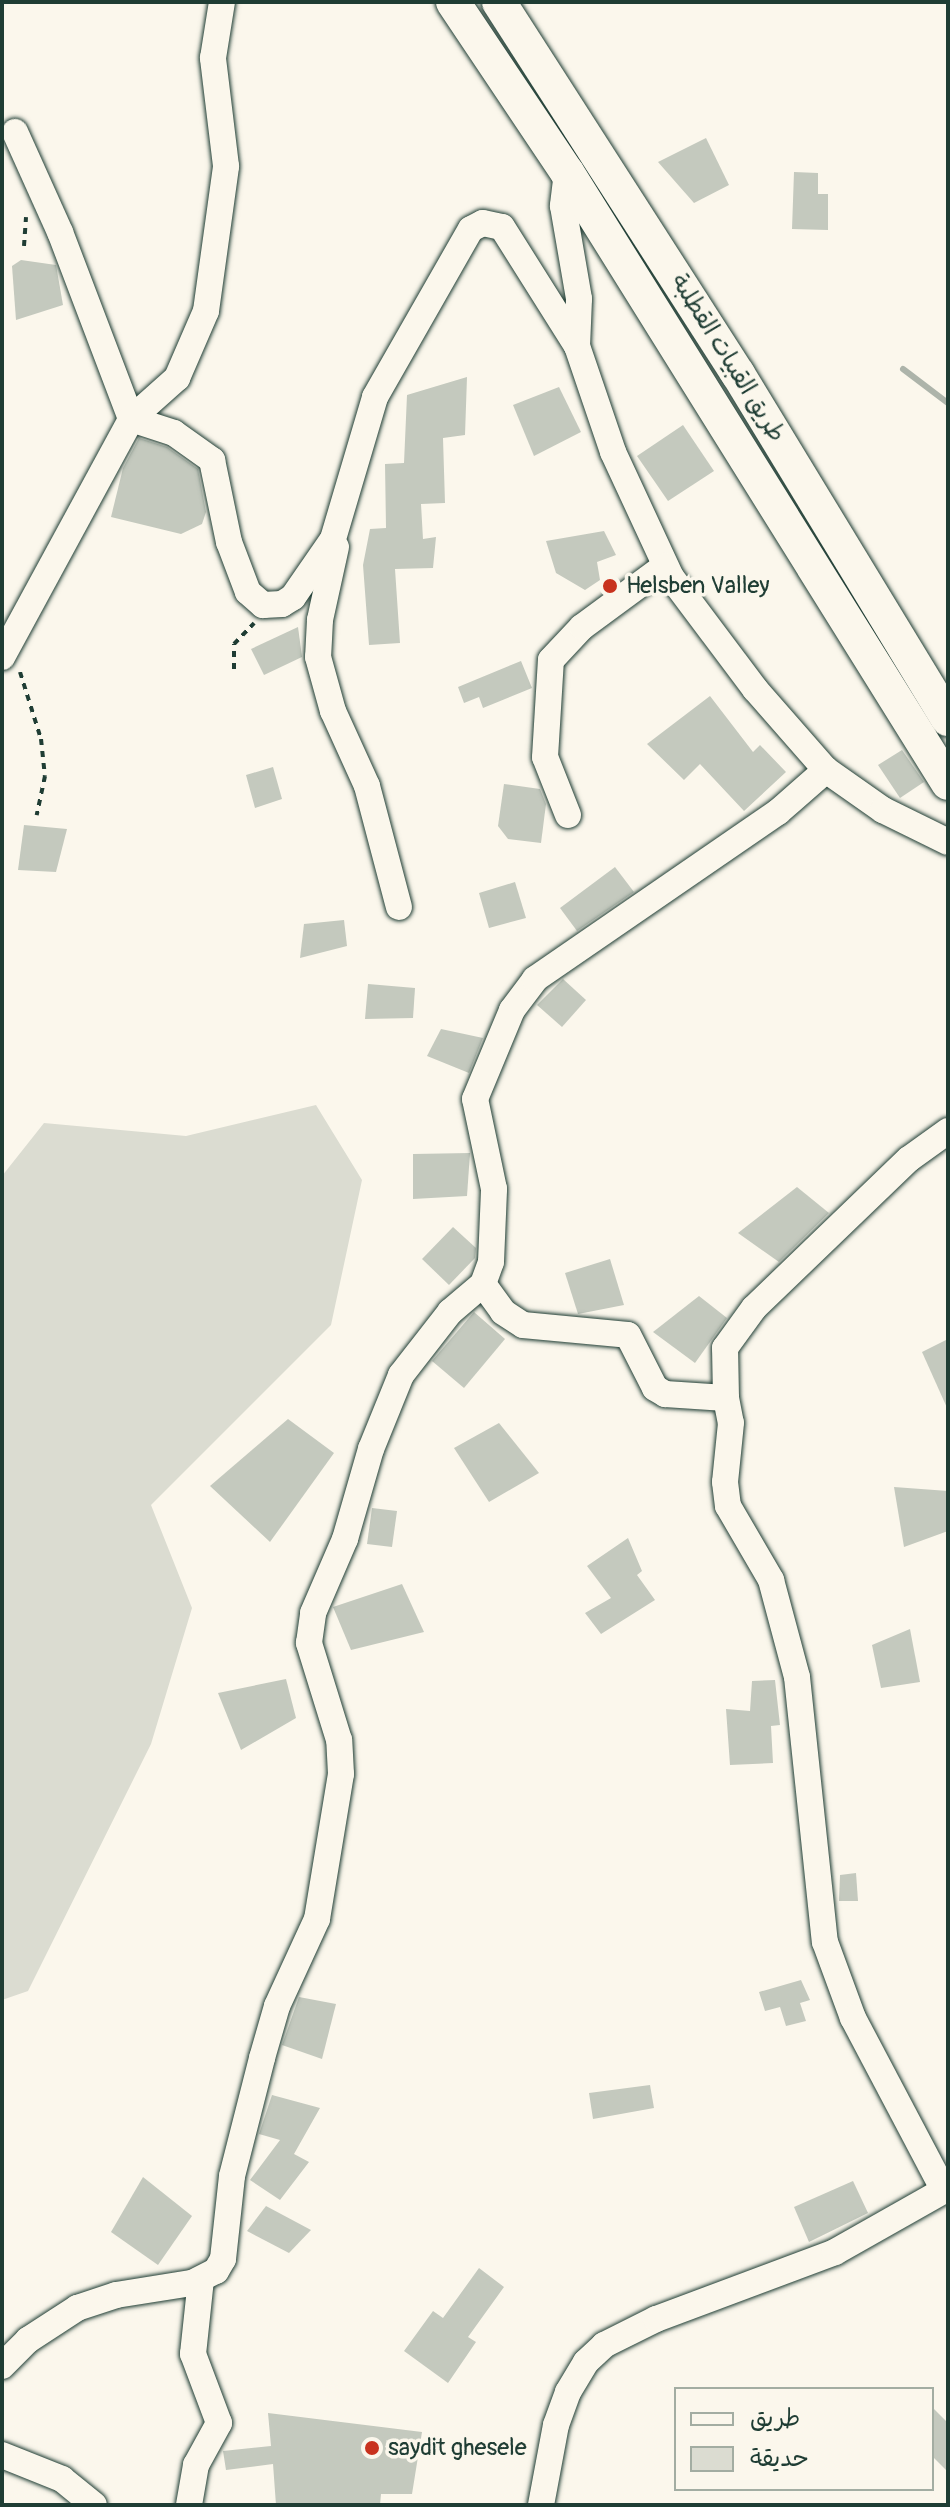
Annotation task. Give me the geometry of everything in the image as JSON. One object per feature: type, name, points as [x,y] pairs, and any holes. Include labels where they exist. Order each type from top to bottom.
[{"type":"main road","points":[[453,2],[567,172],[948,783]]},
{"type":"main road","name":"طريق القبيات القطلبة","points":[[499,2],[722,348],[948,719]]},
{"type":"street","points":[[6,650],[131,419],[170,388],[183,368],[212,292],[226,166],[213,58],[222,2]]},
{"type":"street","points":[[15,132],[60,232],[131,419]]},
{"type":"street","points":[[567,172],[563,206],[579,299],[577,346]]},
{"type":"street","points":[[399,907],[367,786],[333,711],[318,657],[320,620],[343,516],[375,397],[471,229],[491,222],[502,227],[577,346],[613,452],[665,566],[755,689],[826,770],[883,810],[948,842]]},
{"type":"street","points":[[131,419],[174,433],[207,453],[220,512],[248,592],[269,606],[282,604],[301,588],[343,516]]},
{"type":"street","points":[[568,815],[545,757],[551,660],[582,627],[665,566]]},
{"type":"street","points":[[2,2366],[28,2340],[94,2300],[201,2279],[216,2271],[223,2259],[232,2176],[262,2058],[322,1895],[341,1757],[309,1643],[313,1613],[345,1539],[371,1449],[401,1375],[450,1312],[483,1284],[496,1237],[494,1189],[475,1099],[521,996],[535,979],[754,828],[826,770]]},
{"type":"street","points":[[541,2505],[556,2425],[568,2392],[604,2345],[656,2319],[835,2252],[946,2189],[853,2018],[825,1942],[797,1677],[771,1580],[728,1506],[725,1482],[731,1423],[726,1398],[725,1348],[754,1308],[909,1159],[948,1131]]},
{"type":"street","points":[[483,1284],[503,1312],[523,1325],[628,1335],[638,1345],[655,1388],[665,1394],[726,1398]]},
{"type":"street","points":[[189,2505],[196,2465],[219,2423],[193,2354],[201,2279]]},
{"type":"street","points":[[2,2455],[62,2479],[94,2505]]},
{"type":"path","points":[[234,669],[234,644],[269,606]]},
{"type":"path","points":[[6,650],[41,739],[45,776],[37,815]]},
{"type":"green space","points":[[316,1105],[362,1180],[331,1325],[151,1505],[192,1608],[151,1744],[28,1991],[2,2000],[2,1176],[44,1123],[186,1136]]},
{"type":"building","points":[[706,138],[729,185],[694,203],[658,162]]},
{"type":"building","points":[[794,172],[818,173],[818,194],[828,194],[828,230],[792,229]]},
{"type":"building","points":[[21,260],[56,265],[63,305],[16,320],[12,266]]},
{"type":"building","points":[[467,377],[465,435],[443,438],[445,503],[421,504],[423,539],[436,537],[433,568],[395,569],[400,643],[369,645],[363,565],[370,529],[386,528],[385,464],[404,463],[407,395]]},
{"type":"building","points":[[559,387],[581,432],[534,456],[513,405]]},
{"type":"building","points":[[683,425],[714,471],[668,501],[637,456]]},
{"type":"building","points":[[139,438],[167,447],[198,469],[206,512],[202,524],[181,534],[111,517],[123,468]]},
{"type":"building","points":[[604,531],[616,555],[597,562],[600,580],[585,590],[556,573],[546,541]]},
{"type":"building","points":[[298,627],[302,657],[264,675],[251,649]]},
{"type":"building","points":[[521,661],[532,688],[483,708],[479,697],[464,703],[458,687]]},
{"type":"building","points":[[710,696],[753,752],[760,745],[786,772],[744,811],[700,764],[684,780],[647,744]]},
{"type":"building","points":[[902,750],[924,782],[900,798],[878,765]]},
{"type":"building","points":[[273,767],[282,799],[255,808],[246,775]]},
{"type":"building","points":[[504,784],[540,789],[546,804],[541,843],[508,839],[498,826]]},
{"type":"building","points":[[24,825],[67,829],[56,872],[18,870]]},
{"type":"building","points":[[615,867],[634,892],[577,931],[560,908]]},
{"type":"building","points":[[515,882],[526,918],[489,928],[479,893]]},
{"type":"building","points":[[344,920],[347,946],[300,958],[304,924]]},
{"type":"building","points":[[563,979],[586,1000],[562,1027],[537,1005]]},
{"type":"building","points":[[368,984],[415,988],[413,1018],[365,1019]]},
{"type":"building","points":[[441,1029],[483,1038],[469,1073],[427,1056]]},
{"type":"building","points":[[470,1153],[467,1196],[413,1199],[413,1154]]},
{"type":"building","points":[[797,1187],[829,1213],[779,1262],[738,1233]]},
{"type":"building","points":[[453,1227],[476,1248],[475,1258],[449,1285],[422,1259]]},
{"type":"building","points":[[610,1259],[624,1305],[578,1314],[565,1273]]},
{"type":"building","points":[[699,1296],[727,1318],[695,1363],[653,1332]]},
{"type":"building","points":[[474,1312],[505,1339],[464,1388],[432,1361]]},
{"type":"building","points":[[948,1339],[948,1410],[922,1352]]},
{"type":"building","points":[[288,1419],[334,1453],[270,1542],[210,1486]]},
{"type":"building","points":[[499,1423],[539,1473],[489,1502],[454,1448]]},
{"type":"building","points":[[894,1487],[948,1491],[948,1531],[904,1547]]},
{"type":"building","points":[[372,1508],[397,1511],[392,1547],[367,1544]]},
{"type":"building","points":[[628,1538],[642,1571],[637,1575],[655,1600],[601,1634],[585,1613],[611,1598],[587,1566]]},
{"type":"building","points":[[402,1584],[424,1632],[351,1650],[333,1607]]},
{"type":"building","points":[[910,1629],[920,1682],[881,1688],[872,1645]]},
{"type":"building","points":[[286,1679],[296,1718],[241,1750],[218,1693]]},
{"type":"building","points":[[775,1680],[780,1725],[771,1726],[773,1763],[730,1765],[726,1709],[750,1711],[752,1681]]},
{"type":"building","points":[[856,1873],[858,1901],[839,1901],[840,1875]]},
{"type":"building","points":[[801,1980],[810,2000],[800,2003],[806,2021],[786,2026],[780,2007],[765,2011],[759,1992]]},
{"type":"building","points":[[299,1997],[336,2004],[322,2059],[282,2045]]},
{"type":"building","points":[[650,2085],[654,2108],[593,2119],[589,2093]]},
{"type":"building","points":[[272,2095],[320,2108],[294,2154],[309,2162],[280,2200],[250,2180],[280,2140],[259,2134]]},
{"type":"building","points":[[143,2177],[192,2216],[158,2265],[111,2232]]},
{"type":"building","points":[[853,2181],[868,2213],[809,2242],[794,2207]]},
{"type":"building","points":[[266,2206],[311,2230],[289,2253],[247,2231]]},
{"type":"building","points":[[479,2268],[504,2287],[468,2337],[476,2342],[448,2383],[404,2351],[433,2311],[443,2318]]},
{"type":"building","points":[[934,2409],[948,2423],[948,2472],[934,2458]]},
{"type":"building","points":[[268,2413],[422,2432],[412,2494],[381,2494],[380,2505],[276,2505],[273,2464],[226,2470],[223,2451],[271,2446]]},
{"type":"waterway","points":[[903,369],[948,403]]},
{"type":"place","name":"Helsben Valley","points":[[610,586]]},
{"type":"place","name":"saydit ghesele","points":[[372,2448]]}]
